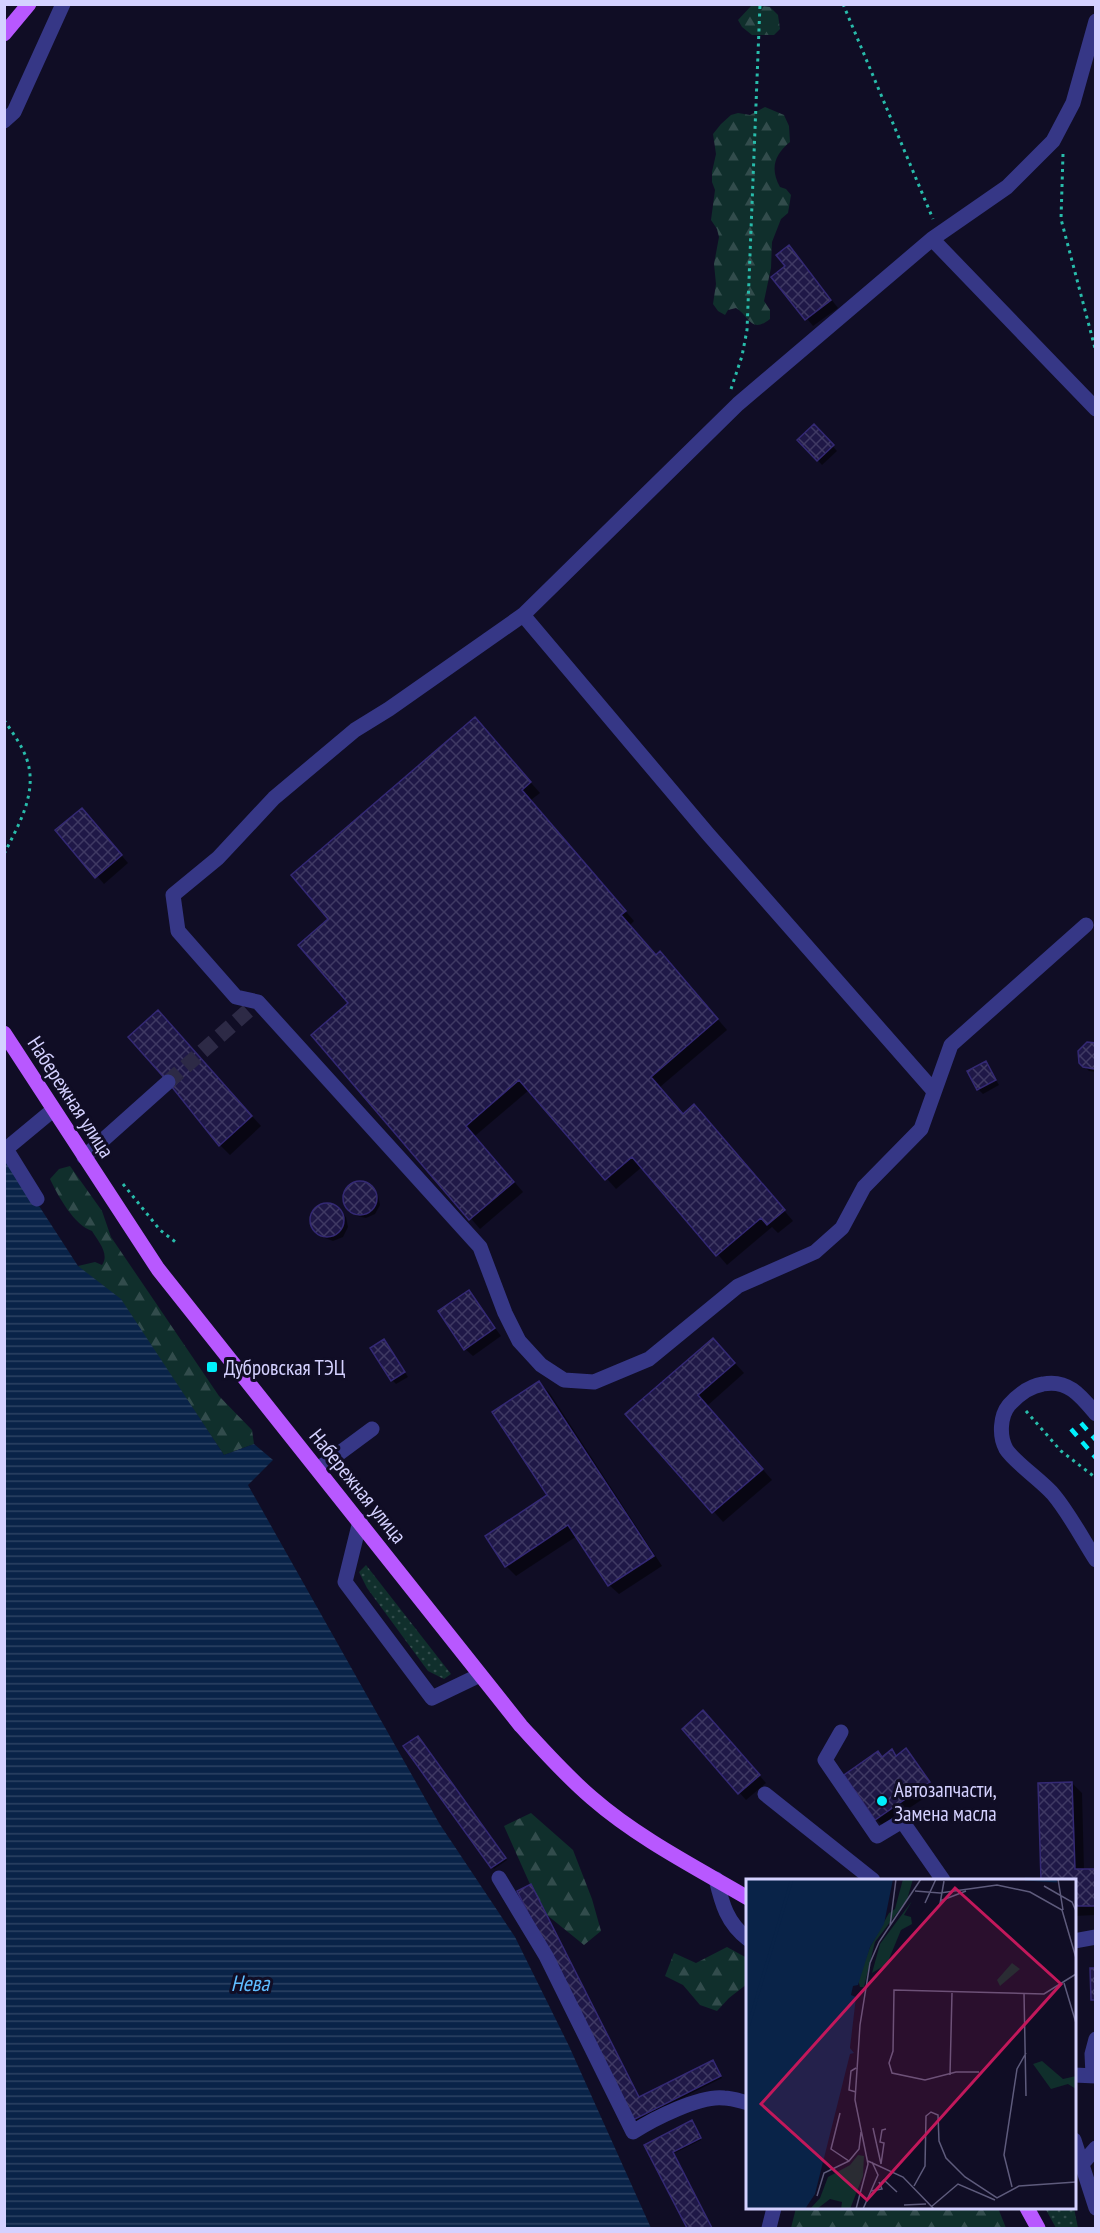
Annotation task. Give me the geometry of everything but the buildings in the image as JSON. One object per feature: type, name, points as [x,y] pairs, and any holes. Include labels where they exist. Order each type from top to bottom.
[{"type":"main road","points":[[4,34],[29,4]]},
{"type":"main road","name":"Набережная улица","points":[[4,1033],[159,1269],[480,1675],[545,1753],[593,1800],[621,1821],[746,1897]]},
{"type":"main road","points":[[1028,2209],[1038,2229]]},
{"type":"street","points":[[4,121],[14,112],[63,4]]},
{"type":"street","points":[[1086,925],[951,1045],[933,1090],[921,1129],[864,1187],[842,1228],[815,1252],[738,1286],[649,1359],[594,1383],[564,1380],[541,1365],[519,1341],[480,1247],[258,1002],[236,997],[178,930],[173,895],[218,858],[274,798],[355,730],[389,710],[523,615],[738,404],[936,237],[1007,186],[1053,141],[1074,103],[1095,21]]},
{"type":"street","points":[[936,237],[1095,409]]},
{"type":"street","points":[[523,615],[708,834],[933,1090]]},
{"type":"street","points":[[84,1157],[168,1082]]},
{"type":"street","points":[[37,1199],[6,1149],[53,1110]]},
{"type":"street","points":[[1095,1414],[1083,1398],[1069,1387],[1054,1382],[1034,1386],[1015,1398],[1004,1412],[1002,1431],[1007,1450],[1053,1494],[1095,1560]]},
{"type":"street","points":[[318,1469],[372,1429]]},
{"type":"street","points":[[360,1521],[345,1582],[432,1698],[480,1675]]},
{"type":"street","points":[[841,1732],[825,1760],[877,1836],[902,1821],[942,1879]]},
{"type":"street","points":[[765,1794],[871,1879]]},
{"type":"street","points":[[499,1878],[546,1956],[633,2132],[654,2118],[695,2103],[722,2097],[746,2103]]},
{"type":"street","points":[[716,1879],[724,1912],[736,1930],[746,1938]]},
{"type":"street","points":[[1076,1941],[1095,1937]]},
{"type":"street","points":[[1076,2075],[1094,2075],[1092,2054],[1095,2039]]},
{"type":"street","points":[[1076,2145],[1095,2208]]},
{"type":"street","points":[[1083,2164],[1095,2148]]},
{"type":"street","points":[[769,2229],[774,2209]]},
{"type":"path","points":[[731,389],[742,356],[747,330],[760,4]]},
{"type":"path","points":[[843,4],[936,237]]},
{"type":"path","points":[[1063,148],[1061,219],[1095,352]]},
{"type":"path","points":[[4,720],[27,758],[31,782],[27,804],[4,854]]},
{"type":"path","points":[[121,1181],[160,1230],[178,1244]]},
{"type":"path","points":[[1015,1398],[1061,1451],[1095,1478]]},
{"type":"green space","points":[[752,5],[770,7],[778,15],[780,29],[774,35],[752,35],[742,27],[738,20]]},
{"type":"green space","points":[[765,107],[784,115],[789,126],[790,142],[777,157],[775,174],[780,187],[786,189],[791,195],[788,213],[781,219],[772,242],[771,268],[764,301],[770,310],[770,319],[759,325],[751,322],[736,308],[728,310],[725,315],[713,304],[716,284],[714,264],[719,237],[711,220],[715,190],[712,172],[716,154],[713,134],[731,115],[738,113],[750,115]]},
{"type":"green space","points":[[70,1166],[102,1211],[111,1237],[219,1396],[252,1430],[254,1444],[224,1455],[153,1349],[78,1266],[95,1262],[102,1265],[105,1256],[92,1231],[85,1228],[73,1216],[50,1179],[59,1169]]},
{"type":"green space","points":[[366,1565],[451,1674],[444,1679],[428,1671],[367,1588],[359,1572]]},
{"type":"green space","points":[[531,1813],[573,1850],[592,1899],[601,1931],[584,1945],[542,1911],[504,1826]]},
{"type":"green space","points":[[727,1947],[746,1957],[746,1985],[717,2011],[700,2005],[683,1985],[665,1976],[674,1953],[696,1963]]},
{"type":"green space","points":[[796,2209],[998,2209],[1006,2228],[791,2228]]},
{"type":"green space","points":[[1046,2209],[1074,2209],[1078,2228],[1056,2228]]},
{"type":"water","name":"Нева","points":[[4,1152],[78,1266],[121,1299],[224,1455],[254,1444],[273,1460],[248,1485],[439,1823],[515,1937],[569,2046],[651,2228],[5,2228]]},
{"type":"tunnel","points":[[168,1082],[258,1002]]},
{"type":"railway","points":[[1081,1423],[1096,1440]]},
{"type":"railway","points":[[1071,1429],[1096,1458]]},
{"type":"place","name":"Дубровская ТЭЦ","points":[[212,1367]]},
{"type":"place","name":"Автозапчасти, Замена масла","points":[[882,1801]]}]
